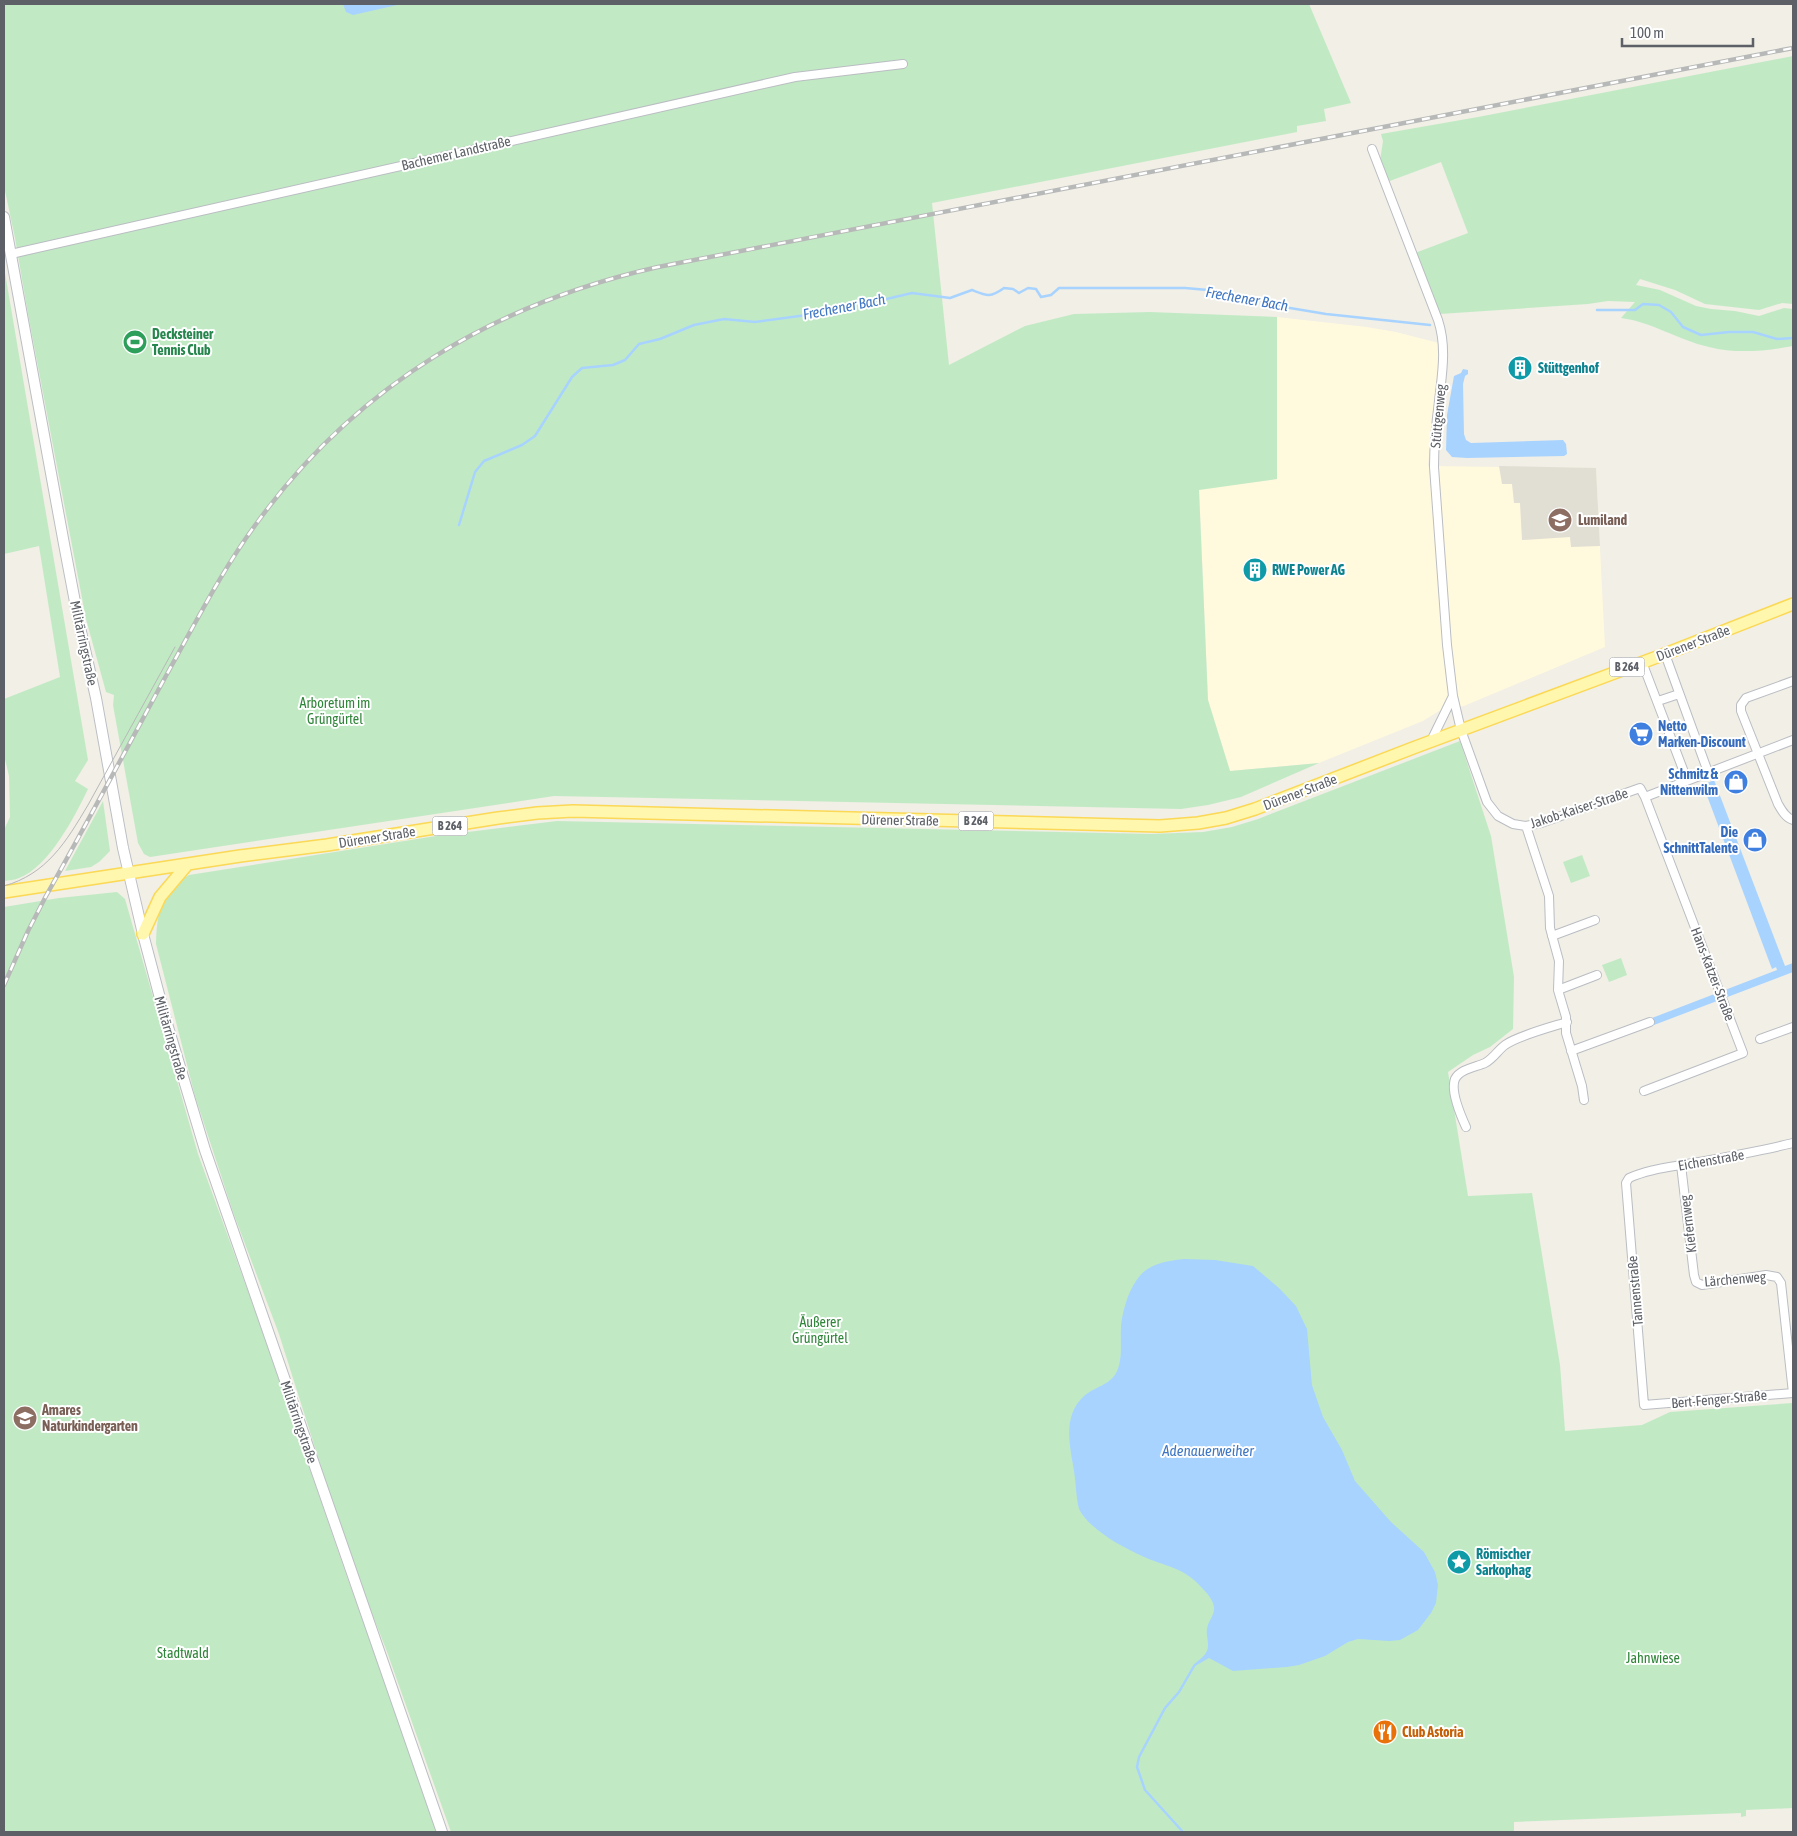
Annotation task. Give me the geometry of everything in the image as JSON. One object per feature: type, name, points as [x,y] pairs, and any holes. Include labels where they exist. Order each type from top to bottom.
[{"type":"main road","name":"Militärringstraße","points":[[4,217],[64,544],[96,698],[129,873],[165,1017],[204,1150],[442,1832]]},
{"type":"main road","name":"Dürener Straße","points":[[4,892],[546,812],[1160,826],[1198,823],[1226,818],[1255,809],[1793,604]]},
{"type":"main road","points":[[143,934],[160,897],[187,864]]},
{"type":"street","name":"Bachemer Landstraße","points":[[11,254],[757,85],[795,77],[903,64]]},
{"type":"street","name":"Stüttgenweg","points":[[1372,149],[1438,323],[1443,359],[1434,442],[1434,468],[1445,620],[1453,696],[1461,730]]},
{"type":"street","points":[[1665,654],[1708,772]]},
{"type":"street","points":[[1642,662],[1687,780]]},
{"type":"street","points":[[1793,681],[1746,698],[1743,701],[1741,711],[1782,812],[1789,819],[1793,820]]},
{"type":"street","points":[[1658,701],[1679,694]]},
{"type":"street","points":[[1431,741],[1453,696]]},
{"type":"street","name":"Jakob-Kaiser-Straße","points":[[1461,730],[1487,802],[1498,816],[1513,824],[1526,826],[1541,823],[1640,788],[1644,797],[1793,740]]},
{"type":"street","name":"Hans-Katzer-Straße","points":[[1644,797],[1743,1053],[1644,1091]]},
{"type":"street","points":[[1526,826],[1549,896],[1552,936],[1558,954],[1558,990],[1567,1022],[1566,1033],[1582,1086],[1584,1100]]},
{"type":"street","points":[[1552,936],[1595,920]]},
{"type":"street","points":[[1558,990],[1597,975]]},
{"type":"street","points":[[1466,1127],[1458,1110],[1454,1087],[1458,1075],[1494,1057],[1505,1045],[1567,1022]]},
{"type":"street","points":[[1571,1051],[1650,1022]]},
{"type":"street","points":[[1760,1039],[1793,1027]]},
{"type":"street","name":"Eichenstraße","points":[[1629,1178],[1636,1174],[1793,1143]]},
{"type":"street","name":"Kiefernweg","points":[[1681,1166],[1696,1282]]},
{"type":"street","name":"Tannenstraße","points":[[1629,1178],[1626,1183],[1644,1405]]},
{"type":"street","name":"Lärchenweg","points":[[1696,1282],[1702,1285],[1766,1275],[1777,1277],[1781,1282],[1793,1393]]},
{"type":"street","name":"Bert-Fenger-Straße","points":[[1644,1405],[1793,1393]]},
{"type":"shaded area","points":[[1277,317],[1367,327],[1439,343],[1440,361],[1428,466],[1596,468],[1605,647],[1464,706],[1439,711],[1423,721],[1319,763],[1230,771],[1208,700],[1199,489],[1277,479]]},
{"type":"shaded area","name":"Lumiland","points":[[1499,466],[1596,468],[1600,546],[1571,547],[1570,537],[1522,540],[1520,503],[1514,503],[1512,484],[1502,484]]},
{"type":"green space","name":"Arboretum im Grüngürtel","points":[[4,4],[1309,4],[1351,103],[1324,109],[1326,121],[1297,126],[1297,132],[932,203],[949,365],[1025,326],[1074,314],[1150,312],[1277,317],[1277,479],[1199,490],[1208,700],[1230,771],[1319,763],[1241,797],[1181,809],[554,796],[150,857],[144,854],[138,843],[113,705],[114,695],[106,692],[86,619],[4,186]]},
{"type":"green space","points":[[1793,56],[1793,304],[1782,303],[1759,310],[1705,304],[1675,290],[1640,279],[1636,285],[1660,290],[1696,306],[1711,309],[1759,316],[1784,308],[1793,309],[1793,346],[1740,351],[1698,344],[1643,323],[1621,318],[1635,302],[1608,301],[1440,314],[1415,253],[1468,233],[1441,162],[1387,182],[1380,161],[1383,141],[1381,134]]},
{"type":"green space","points":[[4,267],[88,760],[75,781],[88,789],[60,839],[41,863],[19,878],[4,881],[4,830],[10,817],[9,776],[4,755],[4,699],[60,677],[39,546],[4,554]]},
{"type":"green space","name":"Äußerer Grüngürtel","points":[[1460,741],[1491,836],[1514,977],[1513,1029],[1490,1047],[1473,1055],[1448,1072],[1468,1196],[1532,1193],[1560,1365],[1565,1431],[1642,1425],[1670,1412],[1793,1403],[1793,1808],[1746,1810],[1746,1816],[1741,1817],[1741,1813],[1514,1822],[1514,1832],[451,1832],[386,1649],[350,1558],[279,1334],[233,1212],[195,1096],[156,944],[159,913],[166,896],[172,888],[189,875],[436,836],[557,821],[1151,834],[1203,832],[1232,827],[1258,819]]},
{"type":"green space","points":[[103,801],[110,851],[91,867],[65,871]]},
{"type":"green space","points":[[1582,855],[1590,876],[1571,883],[1563,862]]},
{"type":"green space","name":"Stadtwald","points":[[117,892],[125,899],[198,1154],[439,1832],[4,1832],[4,907],[59,898]]},
{"type":"green space","points":[[1621,958],[1627,975],[1609,982],[1602,965]]},
{"type":"water","points":[[343,4],[402,4],[353,15],[346,12]]},
{"type":"water","points":[[1463,369],[1468,370],[1463,384],[1464,434],[1466,440],[1471,443],[1563,440],[1566,444],[1567,454],[1564,456],[1452,457],[1446,450],[1447,415],[1454,376],[1461,373]]},
{"type":"water","points":[[1714,780],[1785,966],[1793,963],[1793,972],[1654,1025],[1652,1018],[1777,970],[1776,967],[1772,969],[1703,785]]},
{"type":"water","name":"Adenauerweiher","points":[[1184,1259],[1215,1260],[1253,1266],[1279,1288],[1296,1306],[1307,1329],[1312,1385],[1323,1417],[1342,1450],[1355,1481],[1391,1522],[1424,1552],[1435,1572],[1438,1585],[1436,1603],[1418,1630],[1400,1640],[1358,1639],[1348,1642],[1325,1656],[1287,1667],[1233,1671],[1209,1658],[1195,1666],[1193,1665],[1204,1656],[1208,1648],[1207,1629],[1214,1610],[1210,1597],[1188,1576],[1174,1568],[1125,1548],[1107,1537],[1090,1524],[1079,1509],[1069,1432],[1073,1413],[1077,1404],[1084,1396],[1111,1380],[1117,1371],[1120,1361],[1121,1326],[1124,1310],[1130,1293],[1139,1277],[1144,1271],[1155,1265]]},
{"type":"waterway","name":"Frechener Bach","points":[[459,525],[475,472],[484,461],[522,445],[535,436],[572,377],[582,368],[613,365],[625,360],[639,344],[660,339],[694,325],[724,319],[755,322],[822,313],[864,300],[878,301],[912,293],[950,298],[972,290],[985,295],[992,295],[1004,288],[1013,289],[1019,293],[1028,288],[1036,289],[1041,297],[1051,295],[1059,288],[1185,288],[1252,298],[1284,307],[1326,314],[1430,325]]},
{"type":"waterway","name":"Frechener Bach","points":[[1597,310],[1635,310],[1643,304],[1659,305],[1671,312],[1683,327],[1701,335],[1753,332],[1777,339],[1793,338]]},
{"type":"waterway","points":[[1183,1832],[1145,1790],[1137,1767],[1139,1757],[1165,1708],[1179,1692],[1194,1666]]},
{"type":"tram line","points":[[4,886],[19,881],[44,865],[72,832],[175,647]]},
{"type":"railway","points":[[4,985],[46,896],[199,615],[259,520],[298,472],[340,429],[386,390],[435,356],[487,327],[541,303],[598,283],[658,267],[1793,48]]},
{"type":"place","name":"Decksteiner Tennis Club","points":[[135,342]]},
{"type":"place","name":"Stüttgenhof","points":[[1520,368]]},
{"type":"place","name":"Lumiland","points":[[1560,520]]},
{"type":"place","name":"RWE Power AG","points":[[1255,570]]},
{"type":"place","name":"Netto Marken-Discount","points":[[1641,734]]},
{"type":"place","name":"Schmitz & Nittenwilm","points":[[1736,782]]},
{"type":"place","name":"Die SchnittTalente","points":[[1755,840]]},
{"type":"place","name":"Amares Naturkindergarten","points":[[25,1418]]},
{"type":"place","name":"Römischer Sarkophag","points":[[1459,1562]]},
{"type":"place","name":"Club Astoria","points":[[1385,1732]]},
{"type":"park label","name":"Jahnwiese","points":[[1653,1658]]}]
